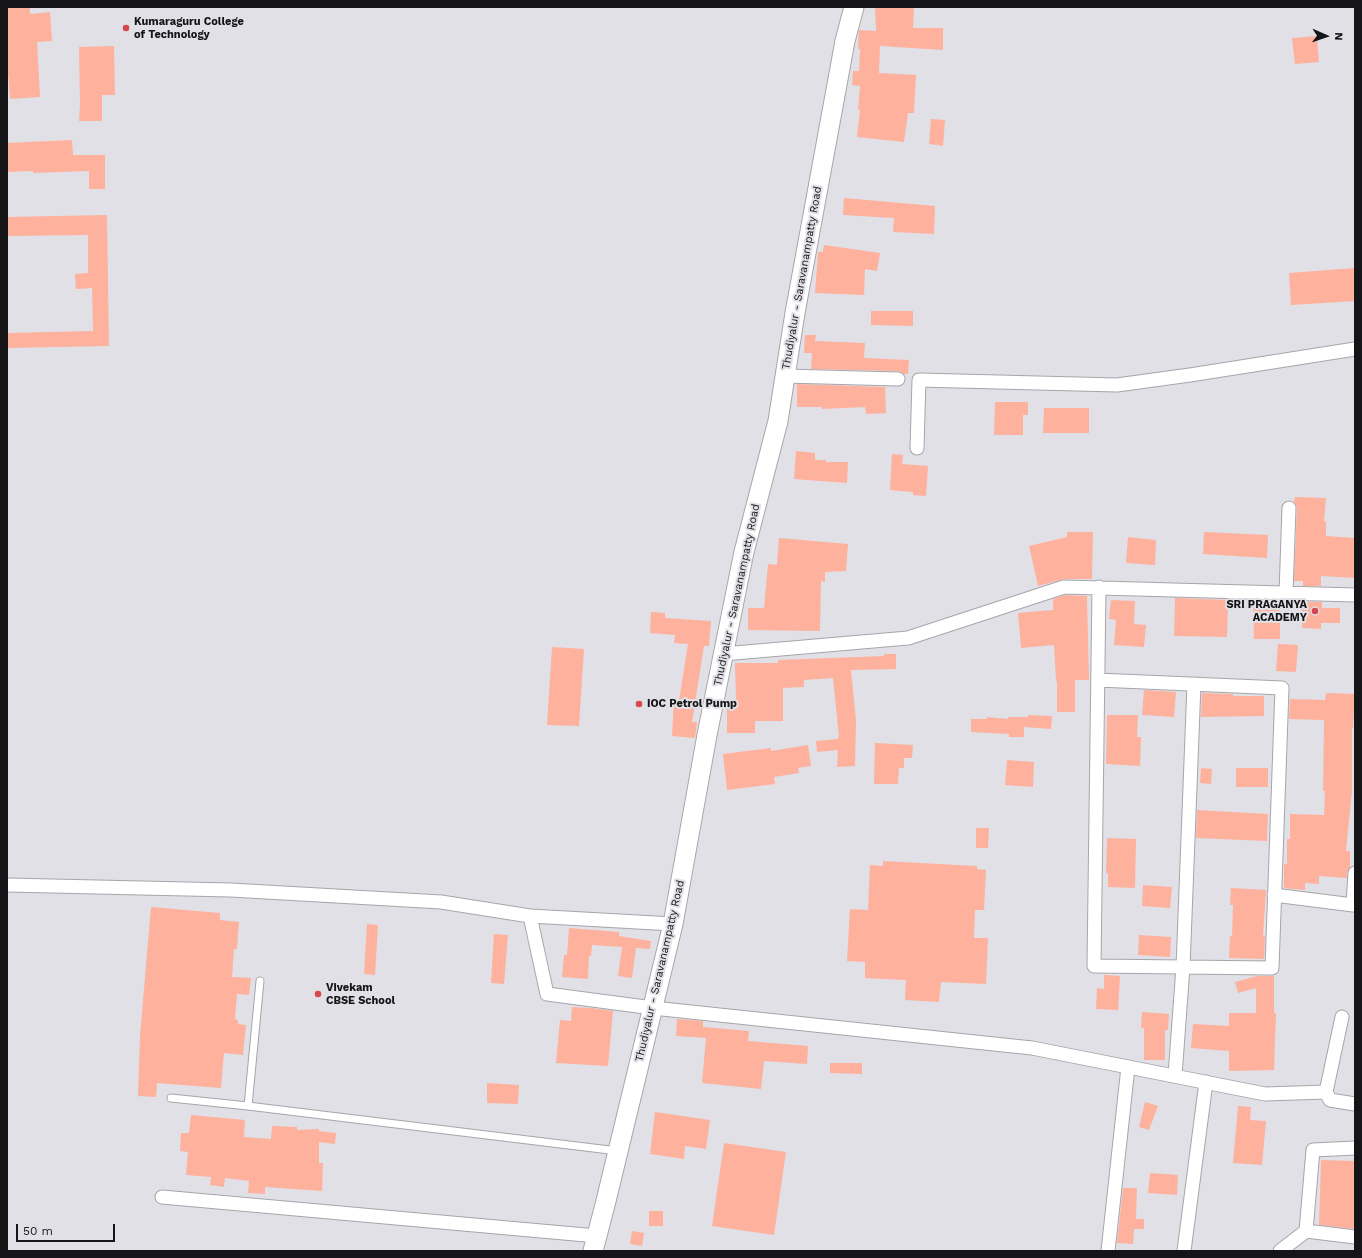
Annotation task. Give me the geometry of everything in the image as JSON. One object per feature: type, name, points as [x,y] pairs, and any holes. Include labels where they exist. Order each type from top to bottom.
[{"type":"main road","name":"Thudiyalur - Saravanampatty Road","points":[[595,1243],[673,924],[707,735],[744,552],[778,421],[843,49],[854,7]]},
{"type":"street","points":[[917,448],[919,380],[1117,385],[1198,374],[1355,349]]},
{"type":"street","points":[[785,376],[898,379]]},
{"type":"street","points":[[1286,593],[1289,508]]},
{"type":"street","points":[[723,654],[908,638],[1064,587],[1355,595]]},
{"type":"street","points":[[1098,680],[1282,688],[1272,968],[1094,966],[1099,587]]},
{"type":"street","points":[[1175,1076],[1183,967],[1194,684]]},
{"type":"street","points":[[1274,895],[1353,905],[1355,873]]},
{"type":"street","points":[[7,885],[231,890],[441,902],[530,916],[673,924]]},
{"type":"street","points":[[530,916],[547,994],[653,1008],[1032,1048],[1264,1094],[1326,1092]]},
{"type":"street","points":[[1342,1017],[1326,1092],[1330,1100],[1355,1104]]},
{"type":"street","points":[[1108,1251],[1128,1067]]},
{"type":"street","points":[[1184,1251],[1206,1082]]},
{"type":"street","points":[[1306,1231],[1312,1150],[1355,1148]]},
{"type":"street","points":[[162,1197],[595,1243]]},
{"type":"street","points":[[1280,1251],[1306,1231],[1355,1237]]},
{"type":"lane","points":[[248,1106],[260,981]]},
{"type":"lane","points":[[171,1098],[618,1151]]},
{"type":"building","points":[[8,7],[30,7],[30,14],[50,12],[52,41],[37,42],[40,97],[10,99],[7,59]]},
{"type":"building","points":[[875,7],[914,7],[913,28],[943,28],[943,50],[880,46],[879,73],[916,75],[914,113],[908,113],[904,142],[857,137],[860,110],[858,110],[860,86],[852,85],[853,71],[859,71],[859,30],[876,31]]},
{"type":"building","points":[[1317,36],[1319,62],[1295,64],[1292,38]]},
{"type":"building","points":[[114,46],[115,95],[102,95],[102,121],[79,121],[79,47]]},
{"type":"building","points":[[931,119],[945,120],[943,146],[929,144]]},
{"type":"building","points":[[72,140],[73,155],[105,155],[105,189],[89,189],[89,171],[33,173],[33,171],[7,172],[7,143]]},
{"type":"building","points":[[844,198],[935,206],[934,234],[893,232],[894,218],[843,215]]},
{"type":"building","points":[[107,215],[109,346],[7,348],[7,333],[93,331],[92,288],[76,289],[75,274],[88,273],[88,235],[7,236],[7,217]]},
{"type":"building","points":[[824,245],[880,253],[877,271],[865,269],[864,295],[815,293],[818,252],[823,252]]},
{"type":"building","points":[[1355,268],[1355,301],[1291,305],[1289,273]]},
{"type":"building","points":[[871,311],[913,311],[913,326],[871,325]]},
{"type":"building","points":[[805,335],[816,335],[815,341],[865,343],[864,358],[909,360],[908,374],[898,371],[811,369],[812,353],[804,353]]},
{"type":"building","points":[[797,384],[885,387],[886,413],[866,414],[865,407],[822,409],[822,407],[797,407]]},
{"type":"building","points":[[995,402],[1028,402],[1028,415],[1023,415],[1023,435],[994,435]]},
{"type":"building","points":[[1044,408],[1089,408],[1089,433],[1043,433]]},
{"type":"building","points":[[796,451],[815,453],[815,460],[826,460],[826,462],[848,462],[847,483],[794,479]]},
{"type":"building","points":[[892,454],[903,455],[902,464],[928,466],[926,496],[913,495],[913,492],[890,490]]},
{"type":"building","points":[[1295,497],[1326,498],[1324,521],[1326,521],[1326,536],[1355,538],[1355,578],[1321,576],[1321,586],[1303,586],[1303,581],[1294,581],[1297,508],[1294,502]]},
{"type":"building","points":[[1067,532],[1093,532],[1092,579],[1064,579],[1038,586],[1029,546],[1067,537]]},
{"type":"building","points":[[1204,532],[1268,535],[1267,558],[1203,554]]},
{"type":"building","points":[[1128,537],[1156,540],[1155,565],[1126,563]]},
{"type":"building","points":[[779,538],[848,544],[846,571],[825,572],[825,582],[821,581],[820,631],[748,630],[748,608],[764,608],[768,564],[777,565]]},
{"type":"building","points":[[1065,595],[1087,596],[1089,680],[1075,680],[1075,712],[1057,712],[1057,681],[1054,645],[1021,648],[1018,613],[1053,610],[1053,599]]},
{"type":"building","points":[[1175,598],[1228,600],[1227,637],[1174,636]]},
{"type":"building","points":[[1111,600],[1135,601],[1134,624],[1146,625],[1144,647],[1114,645],[1116,620],[1109,619]]},
{"type":"building","points":[[1253,601],[1280,601],[1280,639],[1254,639]]},
{"type":"building","points":[[1302,602],[1322,602],[1322,608],[1340,608],[1340,623],[1321,623],[1321,629],[1302,628]]},
{"type":"building","points":[[651,612],[665,613],[665,618],[711,621],[709,646],[704,646],[692,722],[697,722],[695,738],[672,736],[674,700],[679,701],[688,644],[674,643],[675,635],[650,633]]},
{"type":"building","points":[[1278,644],[1298,645],[1296,672],[1276,671]]},
{"type":"building","points":[[552,647],[584,649],[579,726],[547,725]]},
{"type":"building","points":[[884,654],[896,654],[896,669],[851,670],[856,721],[855,766],[837,767],[838,750],[817,752],[816,741],[838,739],[839,737],[833,678],[804,680],[804,687],[783,688],[783,721],[755,721],[755,733],[727,733],[727,699],[736,699],[735,663],[778,663],[778,660],[884,656]]},
{"type":"building","points":[[1144,690],[1176,692],[1174,717],[1142,715]]},
{"type":"building","points":[[1202,693],[1233,694],[1233,696],[1264,696],[1264,716],[1201,717]]},
{"type":"building","points":[[1326,693],[1355,694],[1352,728],[1352,791],[1346,851],[1350,851],[1350,867],[1347,872],[1347,878],[1319,876],[1319,884],[1305,883],[1305,890],[1284,888],[1284,864],[1287,864],[1287,839],[1290,839],[1290,814],[1324,815],[1325,791],[1323,791],[1324,720],[1289,719],[1290,699],[1325,700]]},
{"type":"building","points":[[1028,715],[1052,716],[1051,729],[1024,727],[1024,737],[1009,737],[1009,734],[971,732],[971,719],[987,719],[987,717],[1008,719],[1008,717],[1028,717]]},
{"type":"building","points":[[1107,715],[1138,715],[1137,737],[1141,737],[1140,766],[1106,764]]},
{"type":"building","points":[[875,743],[913,745],[912,758],[904,758],[904,768],[899,768],[898,784],[874,784]]},
{"type":"building","points":[[808,745],[811,766],[798,768],[799,773],[774,777],[775,784],[727,790],[723,754],[771,748],[771,751]]},
{"type":"building","points":[[1007,760],[1034,762],[1033,787],[1005,785]]},
{"type":"building","points":[[1201,768],[1212,769],[1211,784],[1200,783]]},
{"type":"building","points":[[1236,768],[1268,768],[1268,787],[1236,787]]},
{"type":"building","points":[[1197,810],[1268,814],[1267,841],[1196,838]]},
{"type":"building","points":[[976,828],[989,828],[988,848],[976,848]]},
{"type":"building","points":[[1107,838],[1136,839],[1135,888],[1108,887],[1108,873],[1106,873]]},
{"type":"building","points":[[883,861],[977,866],[977,869],[986,870],[984,910],[975,910],[974,938],[988,938],[986,984],[941,982],[939,1002],[905,1000],[906,980],[865,978],[865,962],[847,961],[850,909],[868,910],[870,865],[883,866]]},
{"type":"building","points":[[1143,885],[1172,887],[1170,908],[1142,906]]},
{"type":"building","points":[[1231,888],[1266,890],[1263,936],[1265,936],[1264,959],[1229,958],[1230,936],[1232,936],[1233,905],[1230,905]]},
{"type":"building","points":[[151,907],[220,913],[220,920],[239,922],[237,949],[234,949],[232,977],[251,978],[249,995],[237,994],[235,1019],[238,1020],[238,1024],[246,1025],[243,1055],[224,1053],[221,1088],[157,1083],[156,1097],[138,1096],[140,1036]]},
{"type":"building","points":[[367,924],[378,925],[375,975],[364,974]]},
{"type":"building","points":[[569,928],[619,932],[619,936],[651,941],[650,949],[636,948],[632,978],[618,976],[622,947],[592,945],[591,956],[589,956],[588,979],[562,977],[564,955],[567,955]]},
{"type":"building","points":[[494,934],[508,935],[504,984],[491,983]]},
{"type":"building","points":[[1139,935],[1171,937],[1170,957],[1138,955]]},
{"type":"building","points":[[1104,975],[1120,976],[1118,1010],[1096,1009],[1097,988],[1104,989]]},
{"type":"building","points":[[1257,976],[1274,976],[1274,1013],[1276,1013],[1274,1070],[1229,1071],[1229,1051],[1191,1048],[1193,1024],[1229,1026],[1229,1013],[1256,1013],[1256,988],[1238,993],[1235,982]]},
{"type":"building","points":[[572,1007],[613,1011],[608,1066],[556,1063],[560,1020],[571,1021]]},
{"type":"building","points":[[1142,1012],[1169,1014],[1168,1030],[1165,1030],[1165,1060],[1144,1060],[1144,1028],[1141,1028]]},
{"type":"building","points":[[677,1019],[703,1021],[703,1027],[749,1031],[748,1041],[808,1046],[807,1064],[764,1061],[761,1089],[702,1083],[706,1038],[676,1036]]},
{"type":"building","points":[[830,1063],[862,1063],[862,1074],[830,1073]]},
{"type":"building","points":[[487,1083],[519,1085],[518,1104],[487,1103]]},
{"type":"building","points":[[1145,1102],[1158,1106],[1149,1130],[1139,1127]]},
{"type":"building","points":[[1238,1106],[1251,1107],[1250,1120],[1266,1121],[1262,1165],[1233,1163]]},
{"type":"building","points":[[655,1112],[710,1120],[706,1149],[685,1146],[684,1159],[650,1154]]},
{"type":"building","points":[[191,1115],[245,1120],[244,1137],[271,1139],[272,1126],[297,1127],[297,1130],[319,1129],[319,1131],[336,1133],[335,1144],[319,1142],[319,1163],[323,1163],[322,1191],[265,1187],[265,1194],[248,1193],[249,1181],[225,1178],[224,1187],[210,1185],[211,1177],[186,1175],[188,1152],[180,1151],[181,1133],[189,1133]]},
{"type":"building","points":[[724,1143],[786,1152],[774,1235],[712,1226]]},
{"type":"building","points":[[1321,1160],[1355,1161],[1355,1229],[1319,1225]]},
{"type":"building","points":[[1150,1173],[1178,1175],[1177,1195],[1148,1193]]},
{"type":"building","points":[[1123,1188],[1137,1188],[1136,1219],[1144,1219],[1144,1229],[1134,1229],[1133,1244],[1117,1243]]},
{"type":"building","points":[[649,1211],[663,1211],[663,1226],[649,1226]]},
{"type":"building","points":[[632,1231],[644,1233],[642,1246],[630,1244]]},
{"type":"place","name":"Kumaraguru College of Technology","points":[[126,28]]},
{"type":"place","name":"SRI PRAGANYA ACADEMY","points":[[1315,611]]},
{"type":"place","name":"IOC Petrol Pump","points":[[639,704]]},
{"type":"place","name":"Vivekam CBSE School","points":[[318,994]]}]
